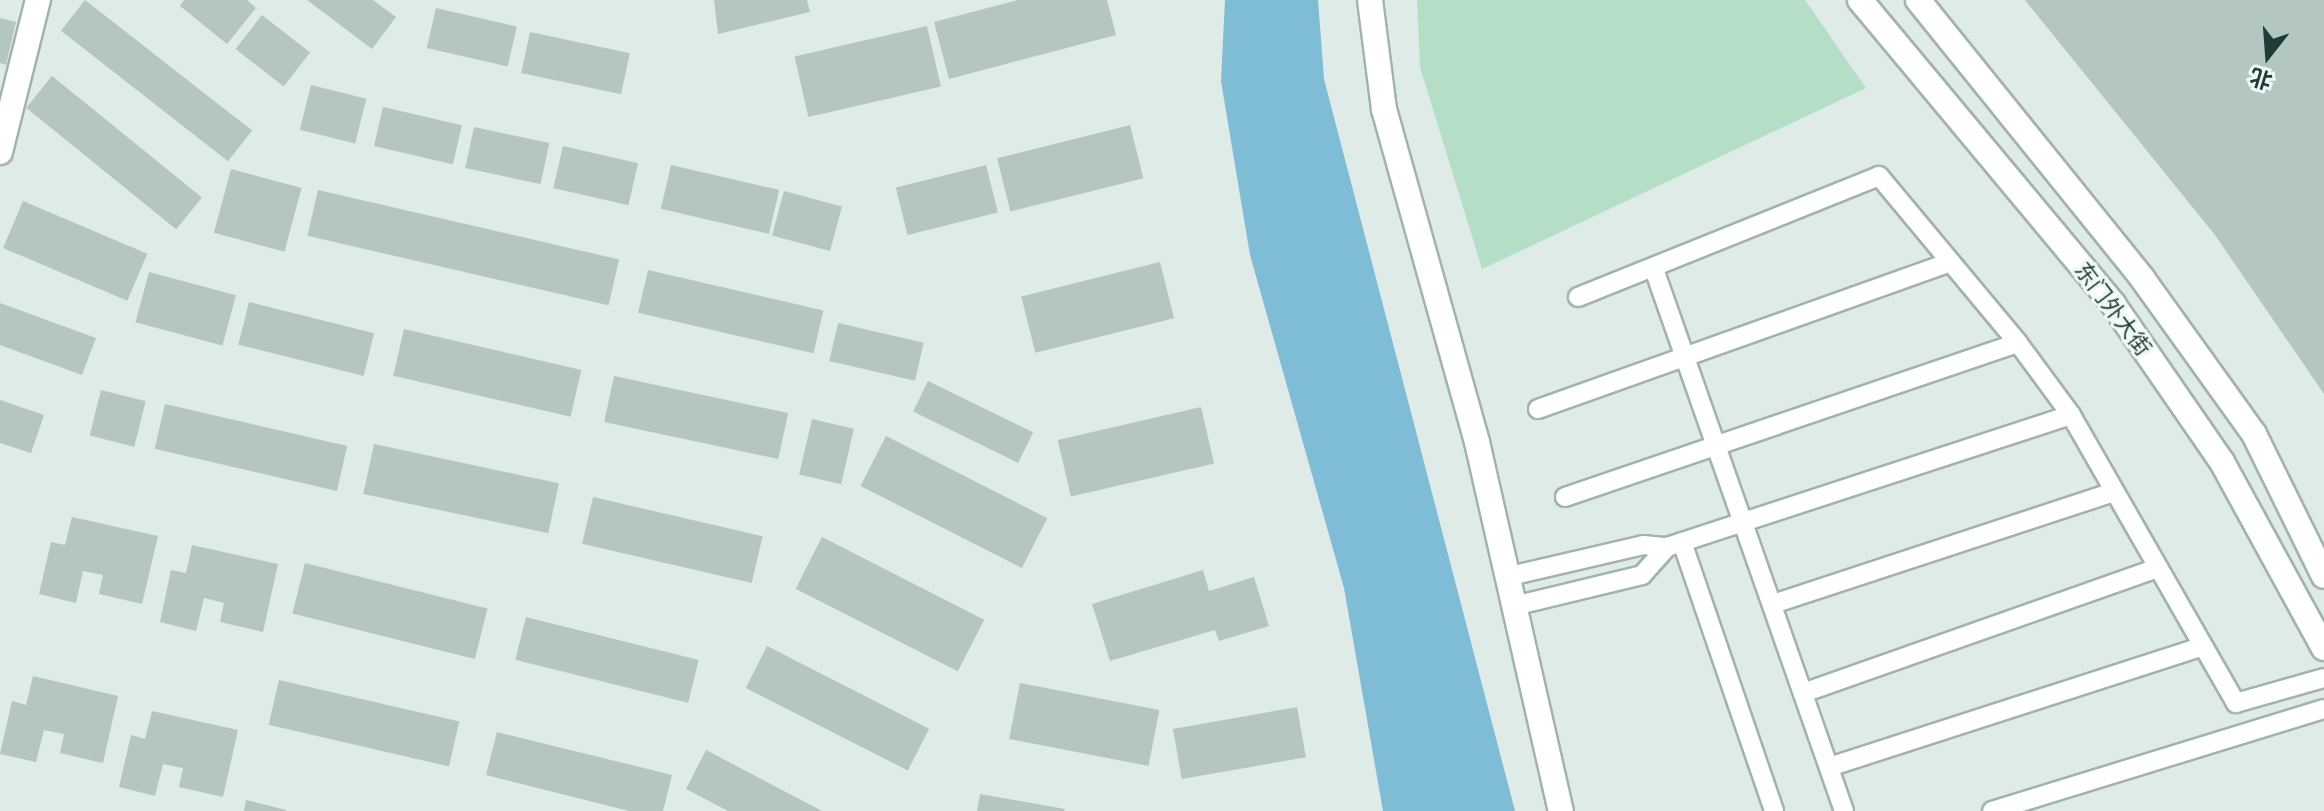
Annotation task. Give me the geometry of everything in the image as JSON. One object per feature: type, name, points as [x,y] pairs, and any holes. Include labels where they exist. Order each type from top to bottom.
[{"type":"main road","points":[[0,152],[38,0]]},
{"type":"main road","points":[[1370,0],[1384,109],[1518,605],[1561,811]]},
{"type":"main road","name":"东门外大街","points":[[1860,0],[2113,304],[2222,462],[2324,648]]},
{"type":"main road","name":"东门外大街","points":[[1918,0],[2142,278],[2254,434],[2324,576]]},
{"type":"lane","points":[[1578,297],[1879,176],[2018,343],[2071,415],[2236,703],[2324,678]]},
{"type":"lane","points":[[1538,409],[1951,262]]},
{"type":"lane","points":[[1654,269],[1844,811]]},
{"type":"lane","points":[[1565,497],[2018,343]]},
{"type":"lane","points":[[1510,576],[1638,546],[1675,545],[2071,415]]},
{"type":"lane","points":[[1773,604],[2114,492]]},
{"type":"lane","points":[[1518,605],[1642,575],[1675,545]]},
{"type":"lane","points":[[1675,545],[1774,811]]},
{"type":"lane","points":[[1803,693],[2158,568]]},
{"type":"lane","points":[[1829,767],[2203,646]]},
{"type":"lane","points":[[1992,811],[2268,730],[2324,709]]},
{"type":"green space","points":[[1417,0],[1805,0],[1866,88],[1482,269],[1420,67]]},
{"type":"water","points":[[1225,0],[1318,0],[1324,79],[1515,811],[1383,811],[1344,588],[1250,255],[1221,81]]},
{"type":"building","points":[[85,0],[252,131],[228,161],[61,31]]},
{"type":"building","points":[[184,0],[247,0],[256,8],[227,44],[180,6]]},
{"type":"building","points":[[307,0],[373,0],[396,17],[372,49]]},
{"type":"building","points":[[714,0],[807,0],[810,12],[718,34]]},
{"type":"building","points":[[1018,0],[1107,0],[1116,35],[949,79],[934,22]]},
{"type":"building","points":[[2025,0],[2324,0],[2324,394],[2215,235]]},
{"type":"building","points":[[436,8],[517,27],[508,67],[427,48]]},
{"type":"building","points":[[262,15],[310,53],[284,86],[236,49]]},
{"type":"building","points":[[0,18],[16,22],[6,65],[0,63]]},
{"type":"building","points":[[927,26],[941,86],[808,117],[794,57]]},
{"type":"building","points":[[530,32],[630,53],[621,94],[521,73]]},
{"type":"building","points":[[52,76],[202,197],[176,229],[26,108]]},
{"type":"building","points":[[311,85],[366,99],[355,143],[300,130]]},
{"type":"building","points":[[383,107],[462,125],[453,164],[374,146]]},
{"type":"building","points":[[1130,125],[1143,178],[1010,212],[997,158]]},
{"type":"building","points":[[474,127],[549,143],[541,184],[465,168]]},
{"type":"building","points":[[563,146],[638,163],[628,205],[553,188]]},
{"type":"building","points":[[671,165],[779,190],[769,234],[661,209]]},
{"type":"building","points":[[986,165],[998,213],[908,235],[896,187]]},
{"type":"building","points":[[231,169],[302,188],[284,252],[214,233]]},
{"type":"building","points":[[318,190],[619,260],[609,305],[307,236]]},
{"type":"building","points":[[784,191],[842,207],[830,251],[772,235]]},
{"type":"building","points":[[23,201],[147,254],[127,301],[3,248]]},
{"type":"building","points":[[1160,262],[1174,318],[1035,353],[1021,297]]},
{"type":"building","points":[[648,270],[823,310],[813,353],[638,313]]},
{"type":"building","points":[[149,272],[236,295],[222,346],[136,322]]},
{"type":"building","points":[[249,302],[374,333],[364,376],[238,345]]},
{"type":"building","points":[[0,303],[96,338],[82,375],[0,345]]},
{"type":"building","points":[[838,323],[924,343],[915,381],[829,361]]},
{"type":"building","points":[[404,329],[581,370],[571,417],[393,376]]},
{"type":"building","points":[[614,376],[788,413],[778,459],[604,422]]},
{"type":"building","points":[[928,381],[1033,432],[1018,463],[913,412]]},
{"type":"building","points":[[101,390],[146,401],[134,447],[90,436]]},
{"type":"building","points":[[0,400],[44,415],[31,453],[0,443]]},
{"type":"building","points":[[165,404],[347,446],[337,491],[155,449]]},
{"type":"building","points":[[1201,407],[1214,464],[1071,497],[1058,440]]},
{"type":"building","points":[[812,419],[854,429],[841,484],[799,475]]},
{"type":"building","points":[[886,436],[1047,518],[1022,568],[861,486]]},
{"type":"building","points":[[374,444],[559,483],[548,533],[363,494]]},
{"type":"building","points":[[593,497],[763,536],[752,583],[582,544]]},
{"type":"building","points":[[72,517],[158,536],[142,604],[99,594],[103,575],[83,571],[76,603],[39,594],[51,542],[65,545]]},
{"type":"building","points":[[822,537],[984,620],[958,671],[796,589]]},
{"type":"building","points":[[192,545],[278,564],[263,632],[220,622],[224,603],[204,598],[196,631],[160,622],[171,570],[186,573]]},
{"type":"building","points":[[305,563],[487,608],[475,659],[292,613]]},
{"type":"building","points":[[1203,570],[1209,591],[1254,577],[1269,626],[1219,641],[1215,630],[1110,661],[1092,604]]},
{"type":"building","points":[[526,617],[699,660],[688,703],[515,660]]},
{"type":"building","points":[[767,646],[929,729],[908,771],[746,688]]},
{"type":"building","points":[[33,676],[118,696],[103,763],[60,753],[64,734],[44,730],[36,762],[0,754],[12,701],[26,705]]},
{"type":"building","points":[[279,680],[459,722],[449,766],[269,725]]},
{"type":"building","points":[[1020,683],[1159,710],[1149,766],[1009,739]]},
{"type":"building","points":[[1297,707],[1306,757],[1182,779],[1173,729]]},
{"type":"building","points":[[152,711],[238,730],[223,797],[179,787],[183,768],[163,764],[155,796],[119,787],[131,735],[145,739]]},
{"type":"building","points":[[497,732],[672,775],[663,811],[629,811],[486,775]]},
{"type":"building","points":[[706,750],[822,811],[728,811],[686,789]]},
{"type":"building","points":[[980,794],[1065,809],[977,811]]},
{"type":"building","points":[[246,800],[286,810],[286,811],[244,811]]}]
